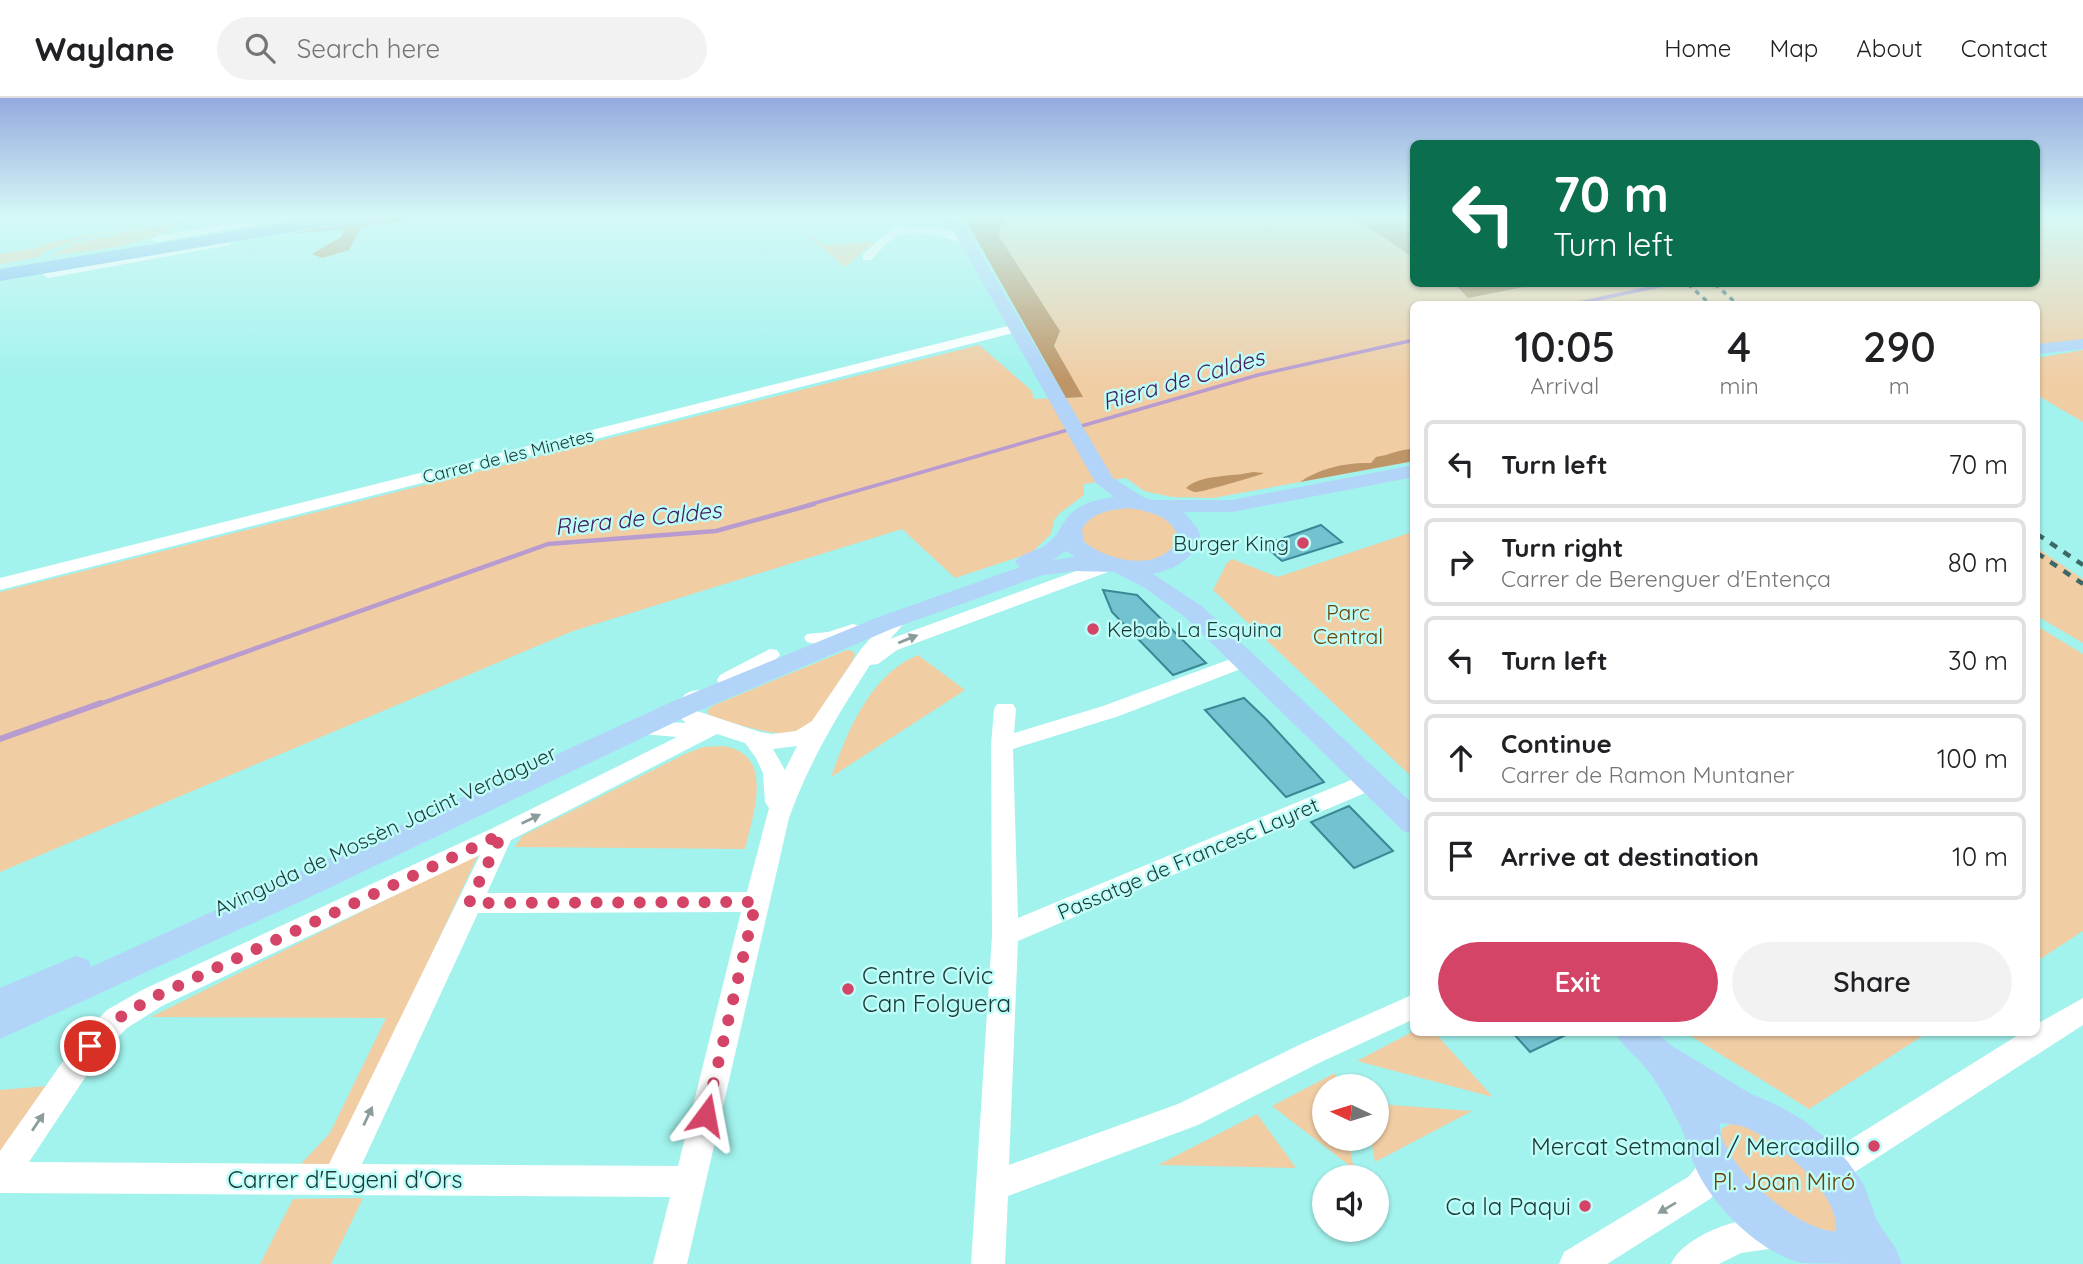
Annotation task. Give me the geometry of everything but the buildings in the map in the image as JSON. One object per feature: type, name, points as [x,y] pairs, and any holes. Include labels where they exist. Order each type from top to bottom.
[{"type":"highway","points":[[0,274],[48,274]]},
{"type":"main road","points":[[985,271],[1105,482],[1143,504],[1162,509],[1183,522],[1180,584],[1194,612]]},
{"type":"main road","points":[[2040,349],[2083,344]]},
{"type":"main road","points":[[1091,509],[1118,503],[1232,506],[1410,472]]},
{"type":"main road","name":"Avinguda de Mossèn Jacint Verdaguer","points":[[0,1004],[212,910],[683,692],[814,638],[1051,552],[1070,536],[1077,518],[1091,509],[1105,482]]},
{"type":"main road","points":[[1183,548],[1206,523],[1232,506]]},
{"type":"main road","points":[[1070,536],[1073,545],[1082,553],[1153,583],[1194,612],[1410,818]]},
{"type":"main road","name":"Avinguda de Mossèn Jacint Verdaguer","points":[[0,1024],[285,895],[639,728],[892,621],[1039,568],[1075,564],[1147,567],[1183,548]]},
{"type":"main road","points":[[1645,1044],[1737,1106],[1761,1116],[1797,1138],[1829,1170],[1855,1208],[1853,1253],[1783,1233],[1761,1217],[1712,1162],[1703,1145],[1699,1121],[1645,1044]]},
{"type":"main road","points":[[1699,1121],[1707,1110],[1717,1105],[1737,1106]]},
{"type":"street","points":[[48,274],[63,271]]},
{"type":"street","name":"Carrer de les Minetes","points":[[0,583],[1016,328]]},
{"type":"street","points":[[852,677],[890,646],[1115,566]]},
{"type":"street","points":[[685,708],[689,716],[745,734],[790,741],[810,735],[892,621]]},
{"type":"street","name":"Avinguda de Mossèn Jacint Verdaguer","points":[[814,638],[830,638],[860,627],[892,621]]},
{"type":"street","name":"Avinguda de Mossèn Jacint Verdaguer","points":[[685,708],[692,698],[753,668],[770,655]]},
{"type":"street","points":[[1002,745],[1111,711],[1244,660]]},
{"type":"street","points":[[988,1264],[1006,935],[1002,745],[1005,709]]},
{"type":"street","points":[[670,1264],[776,818],[791,779],[818,726]]},
{"type":"street","name":"Avinguda de Mossèn Jacint Verdaguer","points":[[639,728],[745,734]]},
{"type":"street","name":"Avinguda de Mossèn Jacint Verdaguer","points":[[0,1178],[90,1046],[117,1019],[176,987],[502,834],[708,731]]},
{"type":"street","points":[[745,734],[772,762],[778,778],[776,818]]},
{"type":"street","name":"Passatge de Francesc Layret","points":[[1006,935],[1133,879],[1254,832],[1371,781]]},
{"type":"street","points":[[339,1178],[502,834]]},
{"type":"street","points":[[469,903],[756,902]]},
{"type":"street","points":[[994,1186],[1187,1115],[1309,1054],[1410,1008]]},
{"type":"street","points":[[1829,1170],[2083,1010]]},
{"type":"street","points":[[1576,1264],[1699,1188],[1709,1177],[1712,1162]]},
{"type":"street","name":"Carrer d'Eugeni d'Ors","points":[[0,1178],[690,1182]]},
{"type":"street","points":[[1688,1264],[1715,1246],[1754,1233],[1783,1233]]},
{"type":"green space","points":[[1022,271],[1410,271],[1410,287],[1458,287],[1468,298],[1524,287],[2040,287],[2040,271],[2083,271],[2083,340],[2040,345],[2040,301],[1410,301],[1410,462],[1213,498],[1172,497],[1144,491],[1126,478],[1084,484],[1084,495],[1060,513],[1054,520],[1051,534],[1031,553],[955,578],[902,529],[573,631],[0,872],[0,592],[979,345],[1031,390],[1034,399],[1082,397],[1054,346],[1060,331]]},
{"type":"green space","points":[[2083,350],[2083,422],[2040,397],[2040,357]]},
{"type":"green space","points":[[1118,503],[1183,522],[1177,557],[1109,565],[1071,529]]},
{"type":"green space","name":"Parc Central","points":[[1409,533],[1410,775],[1213,590],[1227,563],[1232,559],[1278,577]]},
{"type":"green space","points":[[2040,550],[2083,579],[2083,643],[2040,618]]},
{"type":"green space","points":[[2040,628],[2083,654],[2083,931],[2040,959]]},
{"type":"green space","points":[[847,650],[853,651],[855,655],[852,662],[806,732],[757,730],[709,715],[707,711],[712,706]]},
{"type":"green space","points":[[918,655],[965,690],[831,777],[853,723],[874,690],[901,664]]},
{"type":"green space","points":[[722,746],[739,751],[750,760],[755,772],[755,803],[745,849],[515,847],[522,836],[685,754],[703,747]]},
{"type":"green space","points":[[479,853],[333,1165],[298,1167],[330,1133],[386,1018],[151,1017]]},
{"type":"green space","points":[[1410,1033],[1410,1036],[1438,1036],[1493,1097],[1357,1061]]},
{"type":"green space","points":[[1691,1036],[1922,1036],[1809,1109]]},
{"type":"green space","points":[[1312,1085],[1312,1137],[1272,1106]]},
{"type":"green space","points":[[47,1086],[0,1165],[0,1090]]},
{"type":"green space","points":[[1390,1105],[1472,1111],[1375,1162],[1373,1152],[1390,1152]]},
{"type":"green space","points":[[1257,1114],[1296,1168],[1158,1165]]},
{"type":"green space","name":"Pl. Joan Miró","points":[[1735,1122],[1754,1123],[1827,1184],[1844,1233],[1825,1237],[1768,1207],[1723,1145],[1721,1129]]},
{"type":"green space","points":[[1332,1152],[1351,1152],[1353,1165],[1349,1165]]},
{"type":"green space","points":[[363,1198],[331,1264],[260,1264],[293,1199]]},
{"type":"shaded area","points":[[995,271],[1022,271],[1060,331],[1054,346],[1083,397],[1066,398]]},
{"type":"shaded area","points":[[1458,287],[1524,287],[1468,298]]},
{"type":"shaded area","points":[[1410,449],[1410,462],[1300,482],[1334,467],[1371,463],[1376,457]]},
{"type":"shaded area","points":[[1253,472],[1264,473],[1201,491],[1194,492],[1186,488],[1200,480]]},
{"type":"waterway","name":"Riera de Caldes","points":[[1588,301],[1655,287]]},
{"type":"waterway","name":"Riera de Caldes","points":[[808,505],[1258,375],[1410,341]]},
{"type":"waterway","name":"Riera de Caldes","points":[[97,705],[548,544],[716,531],[814,504]]},
{"type":"waterway","name":"Riera de Caldes","points":[[0,739],[101,703]]},
{"type":"railway","points":[[1691,287],[1707,301]]},
{"type":"railway","points":[[1718,287],[1734,301]]},
{"type":"railway","points":[[2040,536],[2083,565]]},
{"type":"railway","points":[[2040,555],[2083,584]]},
{"type":"place","name":"Burger King","points":[[1303,543]]},
{"type":"place","name":"Kebab La Esquina","points":[[1093,629]]},
{"type":"place","name":"Centre Cívic Can Folguera","points":[[848,989]]},
{"type":"place","name":"Mercat Setmanal / Mercadillo","points":[[1874,1146]]},
{"type":"place","name":"Ca la Paqui","points":[[1585,1206]]},
{"type":"route","points":[[90,1046],[117,1019],[152,998],[343,906],[502,834],[469,903],[756,902],[706,1115]]}]
